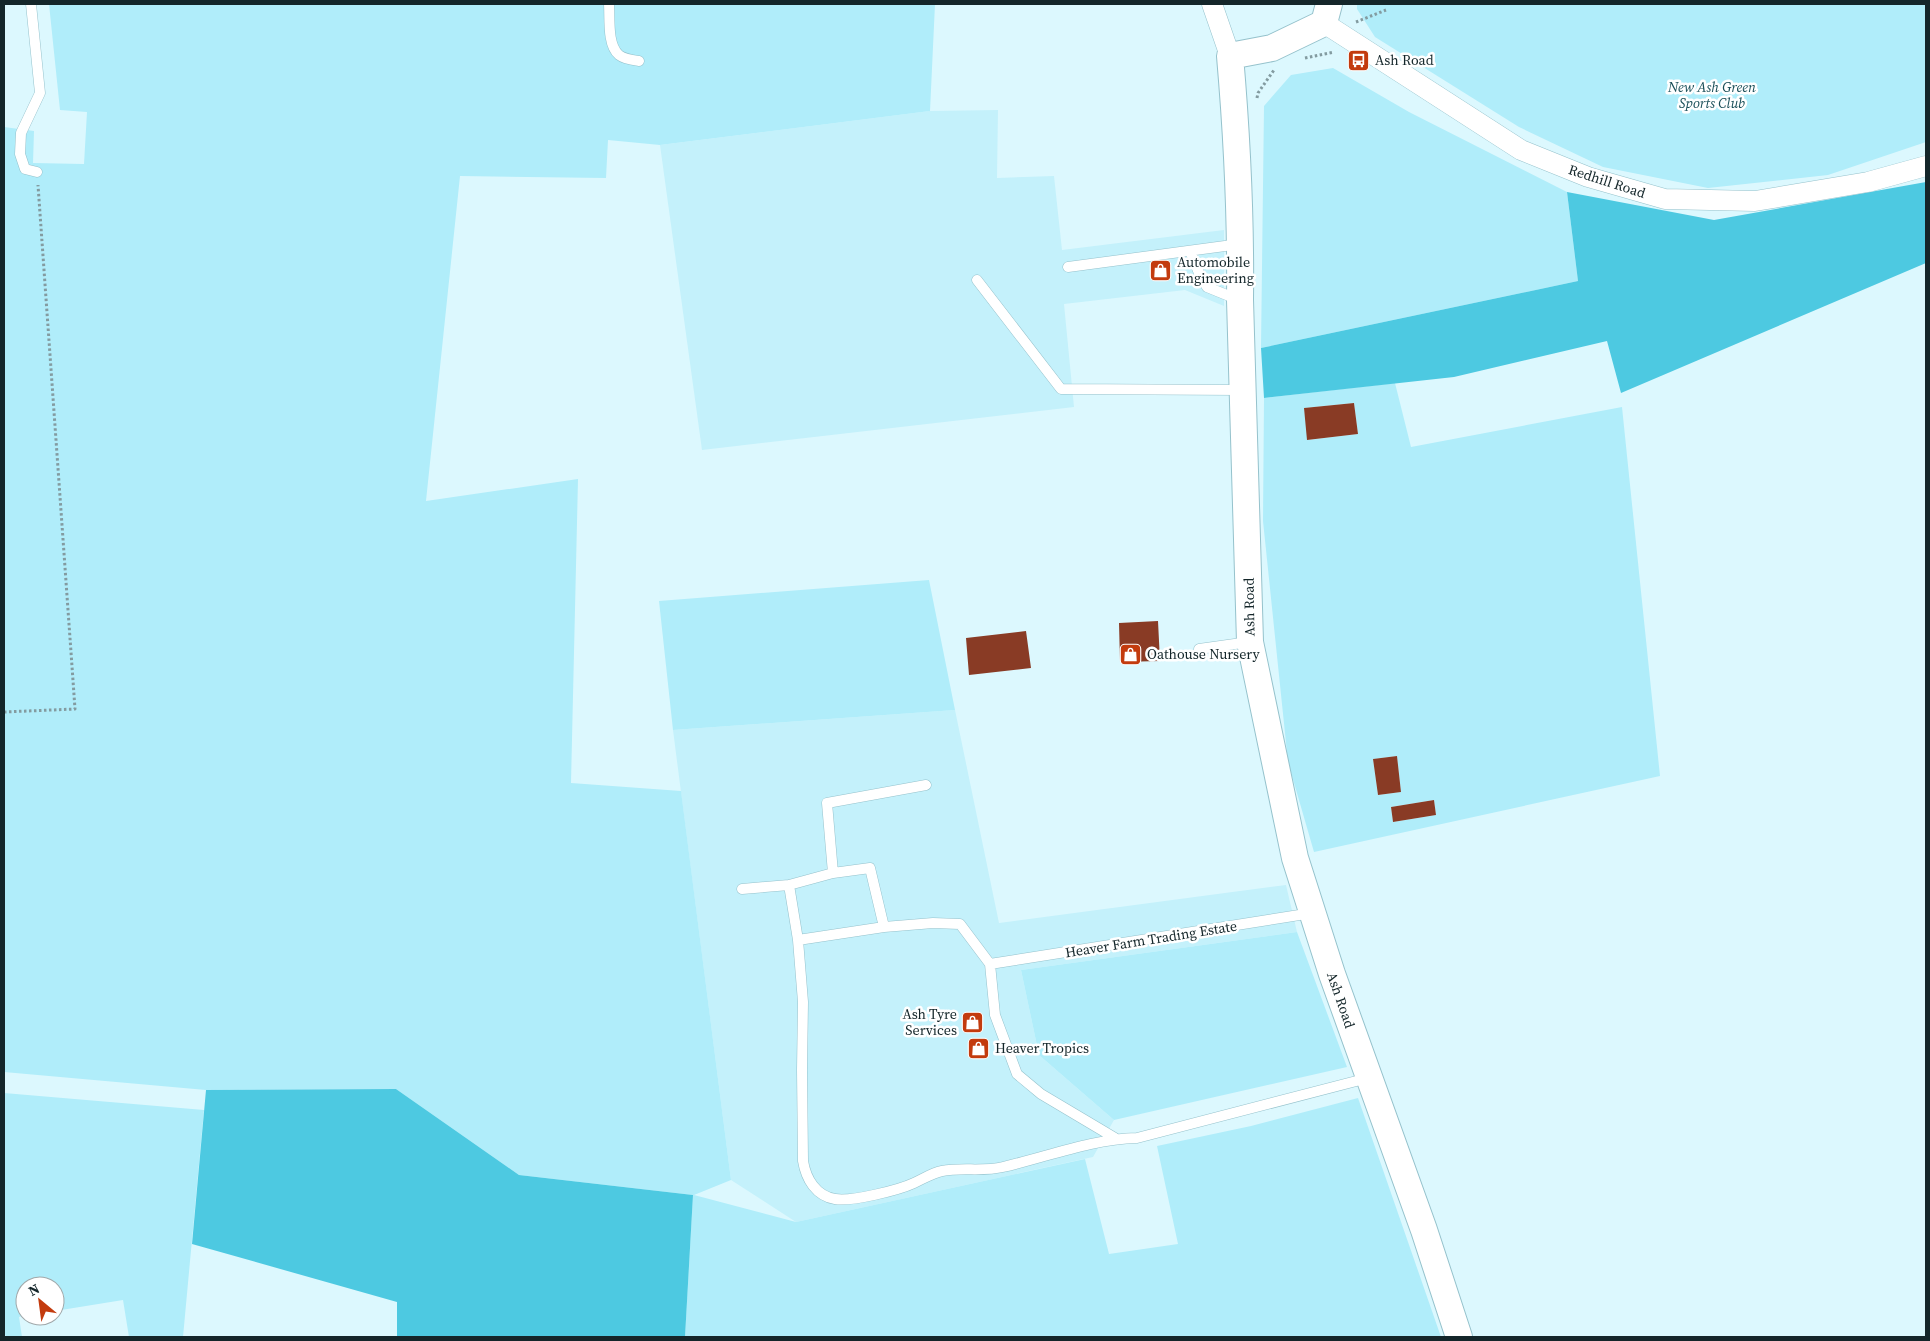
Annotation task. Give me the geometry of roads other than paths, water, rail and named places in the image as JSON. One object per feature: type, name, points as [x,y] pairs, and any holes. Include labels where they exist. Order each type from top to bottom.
[{"type":"street","points":[[1212,4],[1230,56],[1272,48],[1329,19]]},
{"type":"street","name":"Redhill Road","points":[[1329,19],[1521,150],[1588,177],[1665,198],[1755,201],[1868,182],[1926,166]]},
{"type":"street","name":"Ash Road","points":[[1230,56],[1238,154],[1241,244],[1240,300],[1250,642],[1295,858],[1312,913],[1460,1337]]},
{"type":"lane","points":[[31,4],[40,93],[22,133],[20,154],[25,170],[37,172]]},
{"type":"lane","points":[[609,4],[612,40],[616,52],[625,58],[639,61]]},
{"type":"lane","points":[[1068,267],[1241,244]]},
{"type":"lane","points":[[1190,252],[1198,273],[1207,287],[1240,300]]},
{"type":"lane","points":[[977,280],[1061,389],[1243,390]]},
{"type":"lane","points":[[1199,650],[1250,642]]},
{"type":"lane","points":[[833,873],[827,803],[926,785]]},
{"type":"lane","points":[[742,889],[789,886],[833,873],[870,868],[884,927]]},
{"type":"lane","points":[[789,886],[798,940],[803,1002],[803,1161],[810,1182],[824,1195],[836,1199],[850,1199],[912,1184],[941,1171],[1003,1167],[1115,1138],[1137,1138],[1369,1077]]},
{"type":"lane","name":"Heaver Farm Trading Estate","points":[[990,964],[1312,913]]},
{"type":"lane","points":[[798,940],[884,927],[933,923],[960,924],[990,964],[994,1014],[1017,1074],[1042,1094],[1115,1138]]},
{"type":"place","name":"Ash Road","points":[[1359,60]]},
{"type":"place","name":"Automobile Engineering","points":[[1161,270]]},
{"type":"place","name":"Oathouse Nursery","points":[[1131,654]]},
{"type":"place","name":"Ash Tyre Services","points":[[973,1022]]},
{"type":"place","name":"Heaver Tropics","points":[[979,1048]]},
{"type":"park label","name":"New Ash Green Sports Club","points":[[1712,95]]}]
